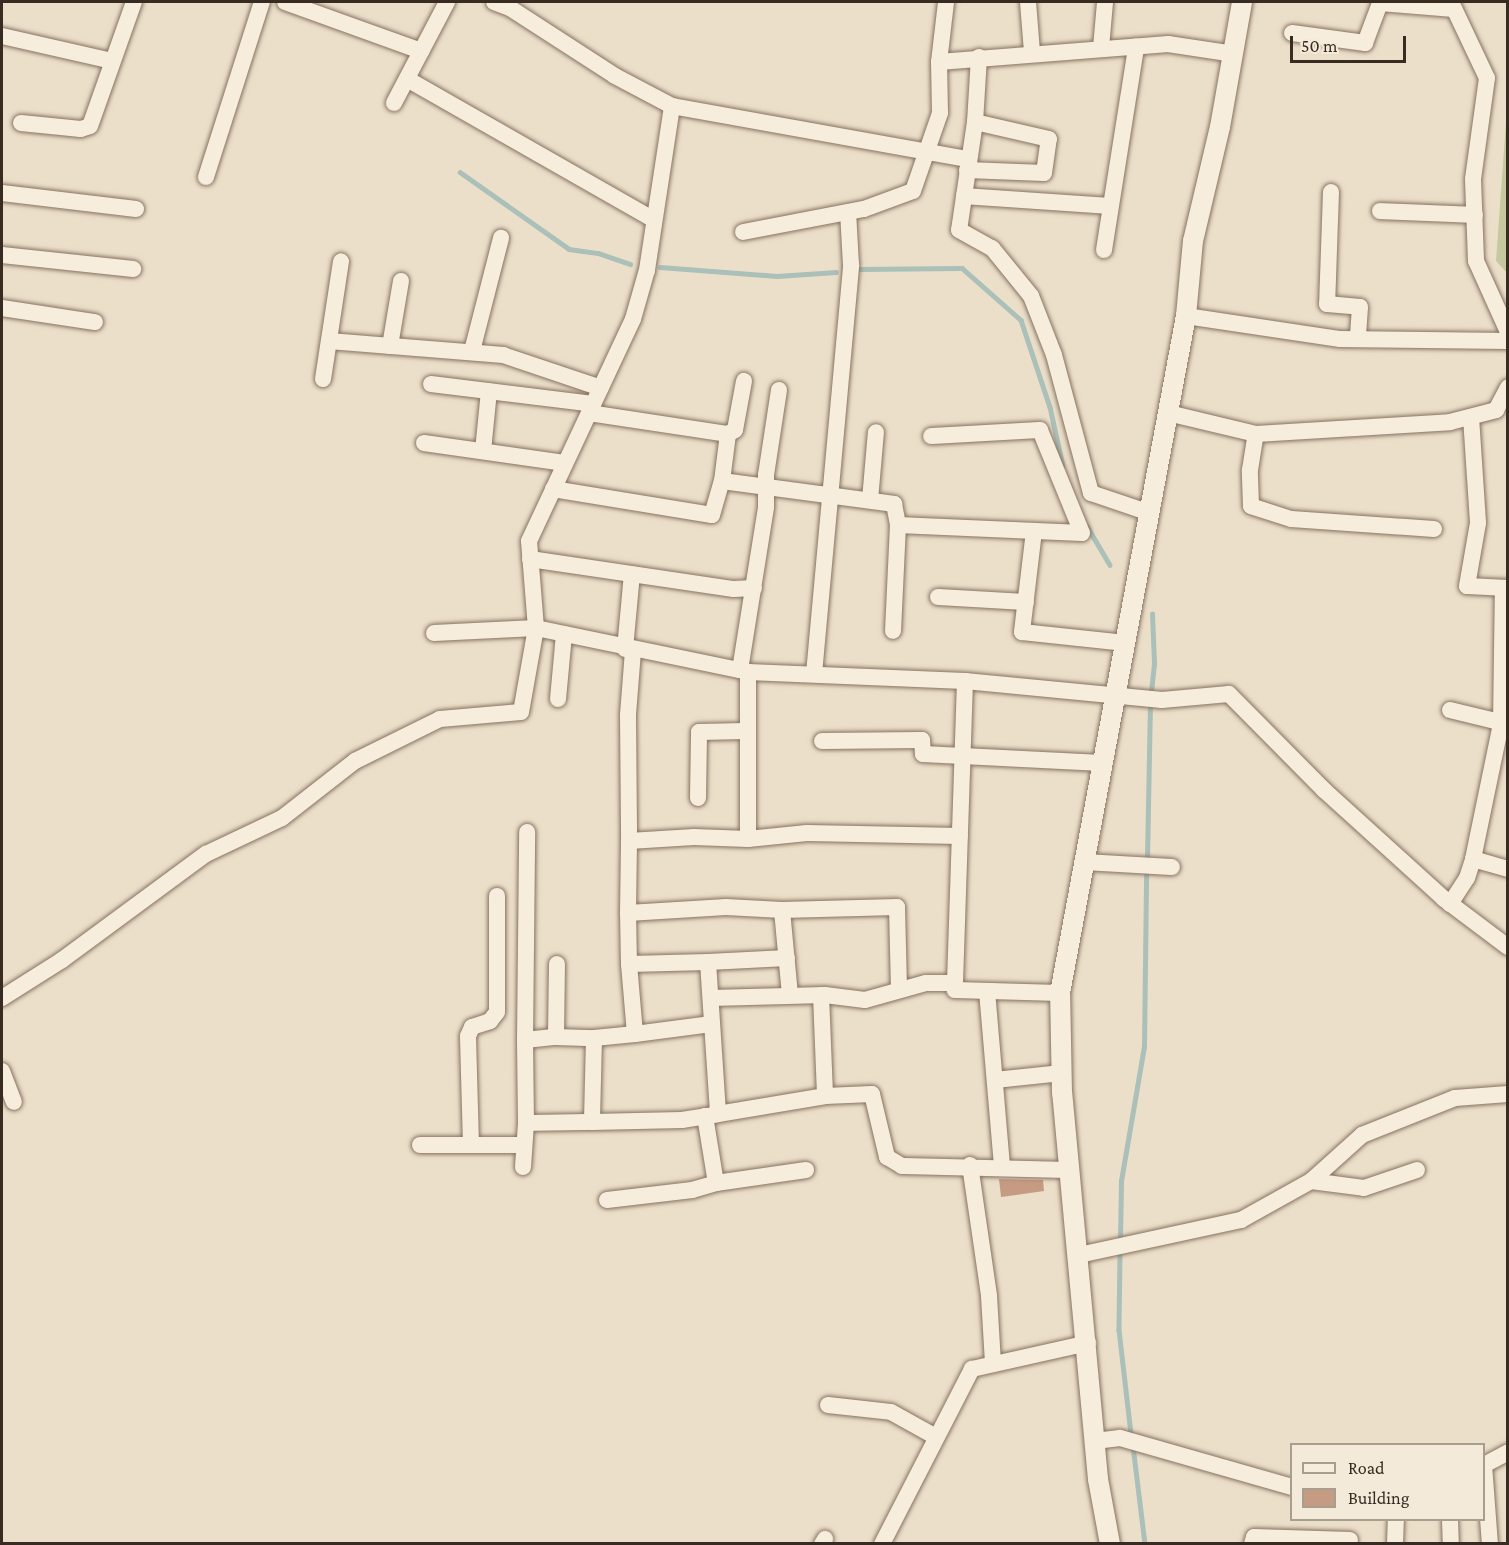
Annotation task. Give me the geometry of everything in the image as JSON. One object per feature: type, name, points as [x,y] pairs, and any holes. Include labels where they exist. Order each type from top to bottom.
[{"type":"street","points":[[206,177],[262,2]]},
{"type":"street","points":[[285,2],[421,51]]},
{"type":"street","points":[[394,103],[447,2]]},
{"type":"street","points":[[494,2],[672,106],[927,152],[968,164],[1044,172],[1049,139],[975,122]]},
{"type":"street","points":[[743,232],[848,212],[913,191],[940,113],[939,62],[946,2]]},
{"type":"street","points":[[1028,2],[1032,52]]},
{"type":"street","points":[[1101,48],[1105,2]]},
{"type":"street","points":[[1110,1544],[1095,1441],[1088,1343],[1070,1170],[1062,1073],[1060,993],[1186,316],[1193,241],[1234,54],[1242,2]]},
{"type":"street","points":[[1292,33],[1365,43],[1380,3],[1453,5],[1487,78],[1473,179],[1476,261],[1508,332]]},
{"type":"street","points":[[21,123],[81,129],[90,126],[131,8]]},
{"type":"street","points":[[2,36],[112,61]]},
{"type":"street","points":[[939,62],[1032,52],[1168,44],[1234,54]]},
{"type":"street","points":[[1104,250],[1136,47]]},
{"type":"street","points":[[979,57],[975,122],[959,230],[992,248],[1031,296],[1054,355],[1091,493],[1149,513]]},
{"type":"street","points":[[407,79],[654,220]]},
{"type":"street","points":[[2,998],[62,960],[206,854],[282,818],[356,761],[440,719],[521,712],[536,628],[529,542],[633,319],[647,270],[672,106]]},
{"type":"street","points":[[1331,192],[1327,304],[1360,307],[1358,339]]},
{"type":"street","points":[[2,193],[136,209]]},
{"type":"street","points":[[964,196],[1110,206]]},
{"type":"street","points":[[1380,211],[1475,215]]},
{"type":"street","points":[[814,674],[851,265],[848,212]]},
{"type":"street","points":[[472,351],[501,238]]},
{"type":"street","points":[[2,255],[134,269]]},
{"type":"street","points":[[322,379],[341,261]]},
{"type":"street","points":[[390,346],[401,281]]},
{"type":"street","points":[[2,308],[95,322]]},
{"type":"street","points":[[1186,316],[1296,334],[1358,339],[1508,341]]},
{"type":"street","points":[[329,341],[472,351],[532,362],[601,388]]},
{"type":"street","points":[[431,384],[591,408],[728,434],[735,430],[744,381]]},
{"type":"street","points":[[1168,413],[1256,434],[1431,423],[1471,417],[1496,410],[1508,387]]},
{"type":"street","points":[[748,839],[751,804],[745,732],[744,671],[779,390]]},
{"type":"street","points":[[483,451],[489,391]]},
{"type":"street","points":[[1450,904],[1467,878],[1473,859],[1504,724],[1505,589],[1467,586],[1478,523],[1471,417]]},
{"type":"street","points":[[898,525],[1082,532],[1040,430],[931,436]]},
{"type":"street","points":[[870,500],[876,432]]},
{"type":"street","points":[[553,489],[712,515],[722,481],[728,434]]},
{"type":"street","points":[[1256,434],[1250,470],[1251,506],[1291,519],[1434,529]]},
{"type":"street","points":[[424,443],[565,463]]},
{"type":"street","points":[[722,481],[894,504],[898,525],[893,631]]},
{"type":"street","points":[[1034,531],[1022,632],[1125,643]]},
{"type":"street","points":[[530,559],[754,588]]},
{"type":"street","points":[[632,574],[628,716],[628,913],[629,964],[635,1034]]},
{"type":"street","points":[[938,597],[1026,602]]},
{"type":"street","points":[[434,633],[536,628],[629,650],[744,671],[965,681],[1115,693],[1162,700],[1229,694],[1324,790],[1450,904],[1508,947]]},
{"type":"street","points":[[558,699],[564,634]]},
{"type":"street","points":[[965,681],[955,990],[1060,993]]},
{"type":"street","points":[[1450,710],[1504,724]]},
{"type":"street","points":[[698,798],[699,732],[745,732]]},
{"type":"street","points":[[822,741],[922,740],[923,754],[962,758],[1102,764]]},
{"type":"street","points":[[523,1167],[526,1123],[527,832]]},
{"type":"street","points":[[629,842],[694,837],[748,839],[807,833],[960,836]]},
{"type":"street","points":[[1473,859],[1508,869]]},
{"type":"street","points":[[1084,862],[1172,867]]},
{"type":"street","points":[[471,1145],[468,1036],[472,1027],[490,1021],[497,1012],[497,896]]},
{"type":"street","points":[[628,913],[726,907],[782,910],[897,907],[899,988]]},
{"type":"street","points":[[782,910],[790,995]]},
{"type":"street","points":[[629,964],[787,958]]},
{"type":"street","points":[[708,962],[716,1183]]},
{"type":"street","points":[[556,964],[556,1037]]},
{"type":"street","points":[[711,998],[821,995],[866,1000],[899,988],[956,983]]},
{"type":"street","points":[[987,991],[1002,1167]]},
{"type":"street","points":[[821,995],[825,1096]]},
{"type":"street","points":[[525,1040],[556,1037],[594,1038],[711,1024]]},
{"type":"street","points":[[592,1122],[594,1038]]},
{"type":"street","points":[[2,1071],[14,1102]]},
{"type":"street","points":[[995,1080],[1062,1073]]},
{"type":"street","points":[[526,1123],[592,1122],[712,1115],[825,1096],[872,1094],[887,1157],[902,1166],[970,1165],[1070,1170]]},
{"type":"street","points":[[1079,1255],[1241,1220],[1311,1181],[1362,1135],[1455,1098],[1508,1094]]},
{"type":"street","points":[[420,1145],[524,1145]]},
{"type":"street","points":[[970,1165],[989,1296],[993,1364]]},
{"type":"street","points":[[607,1200],[692,1190],[716,1183],[806,1170]]},
{"type":"street","points":[[1311,1181],[1364,1188],[1417,1170]]},
{"type":"street","points":[[882,1544],[972,1369],[1088,1343]]},
{"type":"street","points":[[828,1406],[891,1412],[936,1437]]},
{"type":"street","points":[[1095,1441],[1120,1438],[1290,1486]]},
{"type":"street","points":[[1485,1464],[1508,1452]]},
{"type":"street","points":[[1485,1478],[1490,1544]]},
{"type":"street","points":[[1395,1544],[1396,1521]]},
{"type":"street","points":[[1450,1521],[1451,1544]]},
{"type":"street","points":[[1252,1544],[1254,1537],[1350,1540]]},
{"type":"green space","points":[[1507,108],[1508,273],[1496,261]]},
{"type":"building","points":[[999,1179],[1043,1180],[1044,1191],[1001,1197]]},
{"type":"waterway","points":[[460,172],[569,249],[598,253],[630,264]]},
{"type":"waterway","points":[[660,267],[777,276],[836,272]]},
{"type":"waterway","points":[[859,269],[962,268],[1021,320],[1050,407],[1063,466]]},
{"type":"waterway","points":[[1087,526],[1110,565]]},
{"type":"waterway","points":[[1151,692],[1154,663],[1152,614]]},
{"type":"waterway","points":[[1147,859],[1150,707]]},
{"type":"waterway","points":[[1120,1240],[1121,1181],[1144,1047],[1146,873]]},
{"type":"waterway","points":[[1120,1255],[1119,1330],[1131,1433]]},
{"type":"waterway","points":[[1133,1446],[1145,1544]]}]
